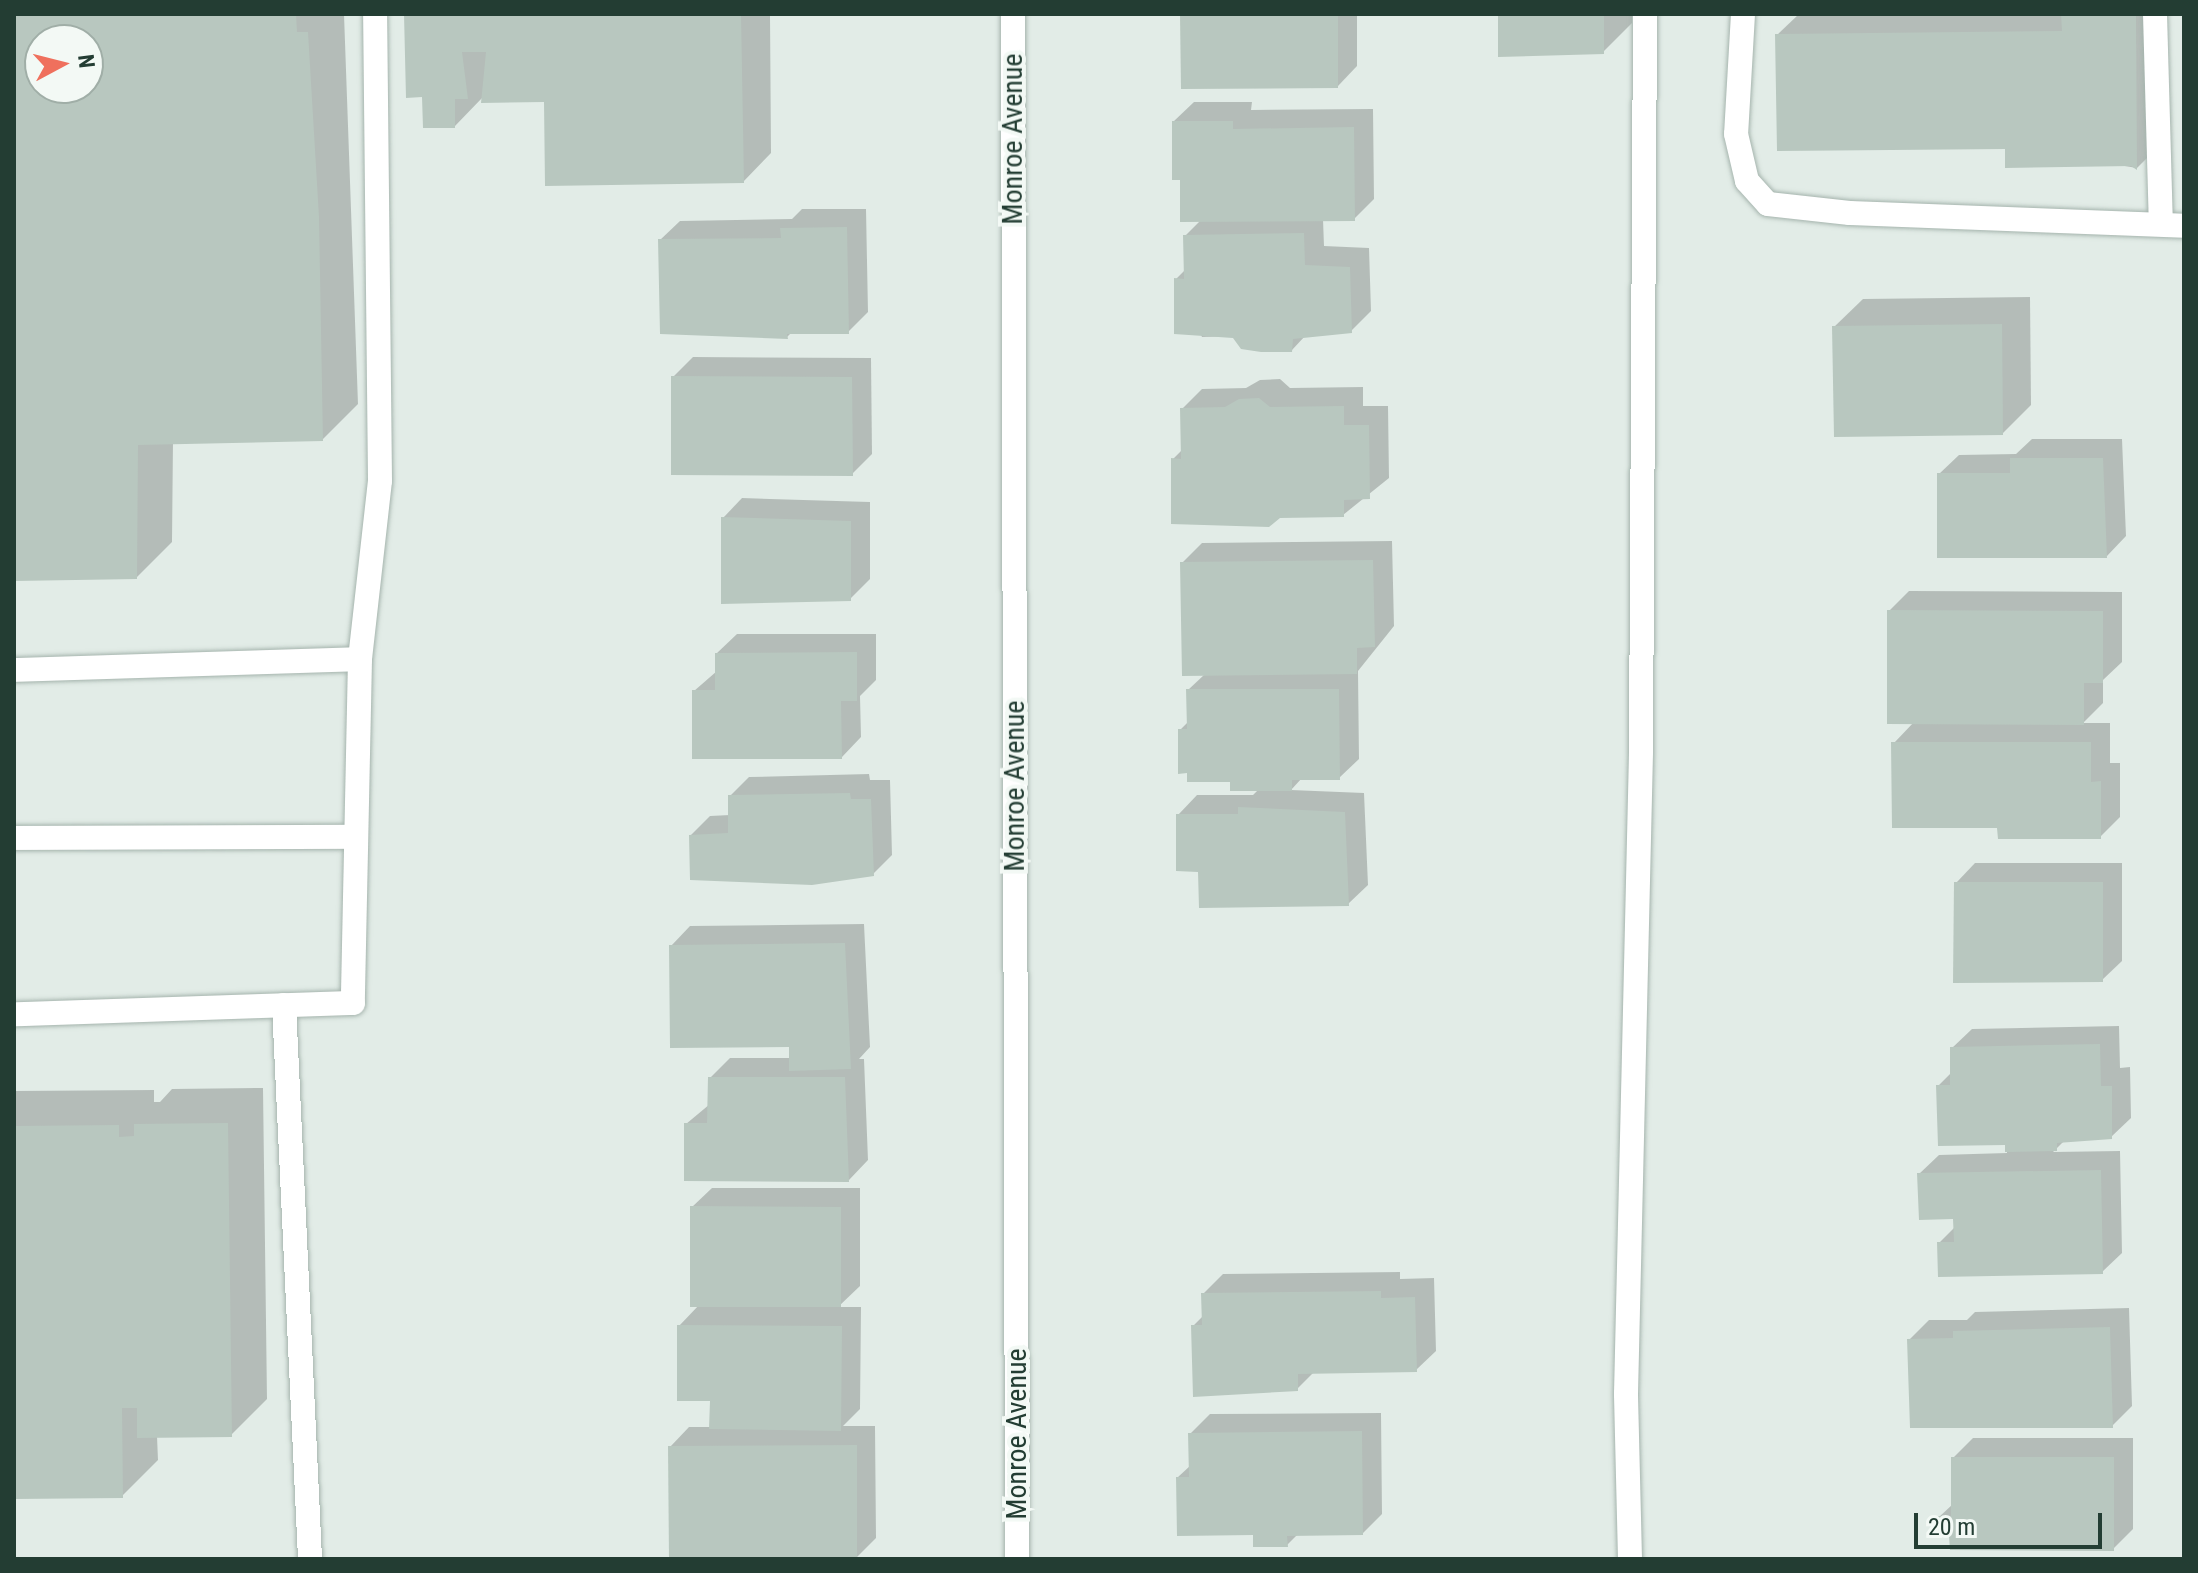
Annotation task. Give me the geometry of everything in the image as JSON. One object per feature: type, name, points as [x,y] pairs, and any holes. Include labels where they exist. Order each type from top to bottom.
[{"type":"street","points":[[14,1014],[353,1003],[360,659],[380,481],[375,14]]},
{"type":"street","name":"Monroe Avenue","points":[[1013,14],[1017,1559]]},
{"type":"street","points":[[1630,1559],[1626,1394],[1641,751],[1645,14]]},
{"type":"street","points":[[1743,14],[1736,134],[1747,181],[1768,204],[1850,213],[2172,225],[2155,14]]},
{"type":"street","points":[[14,670],[360,659]]},
{"type":"street","points":[[14,838],[356,837]]},
{"type":"street","points":[[284,1005],[310,1559]]},
{"type":"building","points":[[14,14],[296,14],[297,32],[308,32],[319,217],[323,441],[138,445],[137,579],[14,581]]},
{"type":"building","points":[[404,14],[741,14],[744,183],[545,186],[544,102],[481,103],[486,52],[462,52],[468,99],[455,99],[455,128],[423,128],[422,97],[406,98]]},
{"type":"building","points":[[1180,14],[1338,14],[1338,88],[1181,89]]},
{"type":"building","points":[[1498,14],[1604,14],[1604,54],[1498,57]]},
{"type":"building","points":[[2061,14],[2136,14],[2137,170],[2131,166],[2005,168],[2005,149],[1777,151],[1775,34],[2062,31]]},
{"type":"building","points":[[1172,121],[1233,121],[1233,129],[1354,127],[1355,221],[1180,222],[1180,180],[1172,180]]},
{"type":"building","points":[[847,227],[849,334],[787,334],[788,339],[660,334],[658,239],[781,238],[780,228]]},
{"type":"building","points":[[1304,233],[1305,265],[1350,267],[1352,333],[1293,339],[1292,352],[1241,349],[1233,338],[1174,334],[1174,278],[1184,279],[1183,235]]},
{"type":"building","points":[[2002,324],[2003,435],[1834,437],[1832,326]]},
{"type":"building","points":[[671,376],[852,377],[853,476],[671,475]]},
{"type":"building","points":[[1259,398],[1270,407],[1344,406],[1344,425],[1369,425],[1370,499],[1344,500],[1344,517],[1280,518],[1269,527],[1171,524],[1171,458],[1181,459],[1180,408],[1225,407],[1239,399]]},
{"type":"building","points":[[2010,458],[2103,458],[2107,558],[1937,558],[1937,473],[2010,473]]},
{"type":"building","points":[[721,517],[851,521],[851,601],[721,604]]},
{"type":"building","points":[[1373,560],[1375,647],[1357,648],[1357,674],[1182,676],[1180,562]]},
{"type":"building","points":[[1887,610],[2103,611],[2103,683],[2084,683],[2084,725],[1887,724]]},
{"type":"building","points":[[857,652],[857,701],[841,701],[842,759],[692,759],[692,690],[715,690],[715,653]]},
{"type":"building","points":[[1186,689],[1339,689],[1340,780],[1292,780],[1292,791],[1230,791],[1230,782],[1187,782],[1187,773],[1178,774],[1178,729],[1187,729]]},
{"type":"building","points":[[1891,742],[2091,742],[2091,782],[2101,781],[2101,839],[1998,839],[1997,828],[1892,828]]},
{"type":"building","points":[[850,793],[851,799],[871,799],[874,876],[812,885],[690,880],[689,835],[728,833],[728,795]]},
{"type":"building","points":[[1238,807],[1345,812],[1349,906],[1199,908],[1198,872],[1176,871],[1176,814],[1238,814]]},
{"type":"building","points":[[1954,882],[2103,882],[2103,982],[1953,983]]},
{"type":"building","points":[[845,943],[851,1069],[789,1071],[789,1047],[670,1048],[669,945]]},
{"type":"building","points":[[2100,1044],[2101,1086],[2112,1086],[2112,1139],[2057,1143],[2057,1151],[2005,1152],[2005,1145],[1938,1146],[1936,1085],[1950,1085],[1950,1047]]},
{"type":"building","points":[[708,1077],[845,1077],[849,1182],[684,1181],[684,1123],[707,1123]]},
{"type":"building","points":[[228,1123],[232,1437],[137,1438],[137,1408],[122,1408],[123,1498],[14,1499],[14,1126],[119,1125],[119,1137],[134,1136],[134,1124]]},
{"type":"building","points":[[2101,1170],[2103,1274],[1938,1277],[1937,1242],[1954,1242],[1953,1219],[1919,1220],[1917,1173]]},
{"type":"building","points":[[690,1206],[841,1207],[841,1307],[690,1307]]},
{"type":"building","points":[[1381,1291],[1381,1298],[1415,1297],[1417,1372],[1298,1374],[1298,1391],[1193,1397],[1191,1325],[1202,1325],[1201,1293]]},
{"type":"building","points":[[677,1325],[842,1326],[841,1431],[709,1429],[710,1401],[677,1401]]},
{"type":"building","points":[[2110,1327],[2113,1428],[1910,1428],[1907,1339],[1953,1338],[1953,1331]]},
{"type":"building","points":[[1362,1431],[1363,1535],[1287,1536],[1288,1547],[1253,1547],[1253,1535],[1177,1536],[1176,1477],[1189,1477],[1188,1433]]},
{"type":"building","points":[[857,1445],[857,1559],[669,1559],[668,1446]]},
{"type":"building","points":[[1951,1457],[2114,1457],[2114,1551],[1950,1550],[1949,1536],[1937,1536],[1937,1516],[1951,1516]]}]
